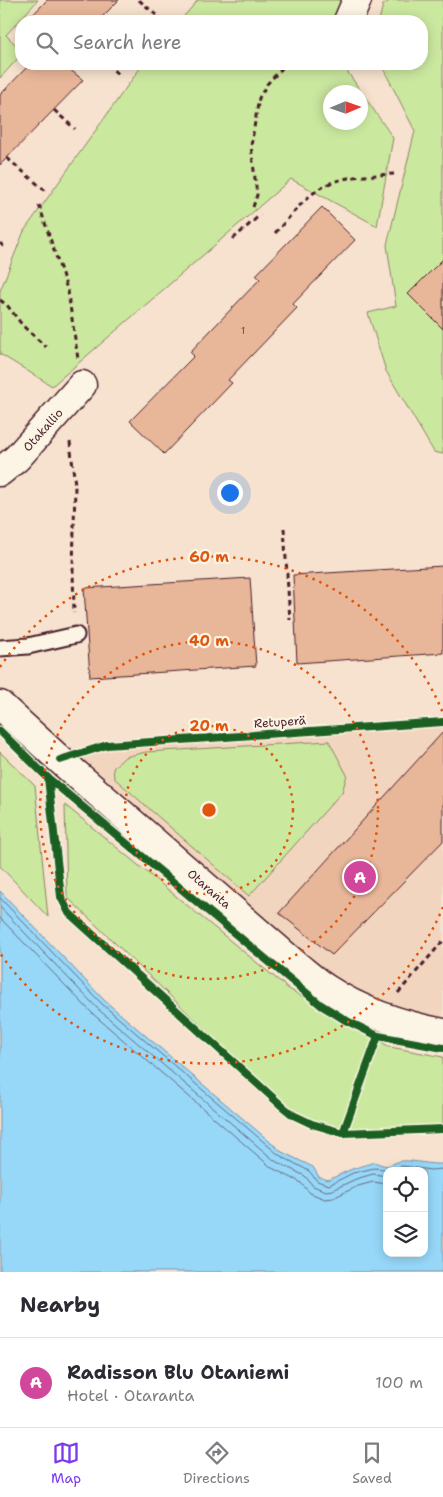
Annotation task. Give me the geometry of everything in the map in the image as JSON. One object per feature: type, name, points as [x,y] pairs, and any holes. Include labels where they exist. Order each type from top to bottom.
[{"type":"street","points":[[351,15],[357,0]]},
{"type":"street","name":"Otakallio","points":[[0,472],[17,458],[82,385]]},
{"type":"street","name":"Otaranta","points":[[0,705],[60,760],[326,989],[383,1017],[411,1027],[443,1033]]},
{"type":"lane","points":[[0,648],[28,646],[76,635]]},
{"type":"path","points":[[139,0],[156,15]]},
{"type":"path","points":[[114,70],[119,74]]},
{"type":"path","points":[[253,207],[257,195],[251,146],[259,98],[267,84],[280,70]]},
{"type":"path","points":[[54,110],[76,129]]},
{"type":"path","points":[[7,158],[48,193]]},
{"type":"path","points":[[275,233],[315,191],[324,186],[343,179],[394,174]]},
{"type":"path","points":[[39,205],[68,292],[82,385]]},
{"type":"path","points":[[233,239],[260,215]]},
{"type":"path","points":[[0,243],[5,248]]},
{"type":"path","points":[[0,300],[7,305],[23,326],[46,348]]},
{"type":"path","points":[[63,407],[71,447],[75,485],[73,593]]},
{"type":"path","points":[[284,528],[290,620]]},
{"type":"path","points":[[383,1017],[387,1005],[443,941]]},
{"type":"shaded area","points":[[443,725],[443,1033],[355,1004],[60,760],[107,745]]},
{"type":"green space","points":[[0,0],[38,0],[24,15],[15,15],[15,25],[6,35],[15,44],[15,62],[0,78]]},
{"type":"green space","points":[[198,0],[349,0],[342,15],[185,15]]},
{"type":"green space","points":[[391,0],[443,0],[443,454],[434,452],[386,371],[368,313],[396,306],[387,245],[415,131],[384,70],[428,70],[428,15],[380,15],[383,5]]},
{"type":"green space","points":[[139,70],[346,70],[356,85],[323,85],[323,130],[368,130],[368,102],[393,138],[377,226],[291,179],[52,386],[0,354],[0,291],[24,231]]},
{"type":"green space","points":[[329,741],[347,775],[342,792],[249,896],[114,778],[113,768],[125,757],[146,752]]},
{"type":"green space","points":[[0,752],[35,786],[48,917],[0,866]]},
{"type":"green space","points":[[65,805],[289,989],[390,1047],[443,1057],[443,1131],[354,1135],[292,1113],[67,897]]},
{"type":"water","points":[[0,891],[105,1001],[282,1152],[313,1167],[319,1177],[328,1180],[352,1169],[375,1162],[384,1165],[402,1161],[443,1164],[443,1272],[0,1272]]},
{"type":"building","points":[[47,0],[119,0],[104,15],[33,15]]},
{"type":"building","points":[[24,70],[70,70],[83,80],[0,165],[0,95]]},
{"type":"building","points":[[322,207],[355,240],[293,304],[297,308],[228,380],[232,383],[164,454],[130,421],[194,356],[190,352],[260,279],[256,275]]},
{"type":"building","points":[[443,259],[443,329],[408,294]]},
{"type":"building","points":[[443,566],[443,653],[297,663],[293,575]]},
{"type":"building","points":[[250,578],[256,666],[90,677],[84,588]]},
{"type":"building","points":[[443,732],[443,841],[332,955],[279,913]]},
{"type":"cycle path","name":"Retuperä","points":[[60,760],[107,745],[443,722]]},
{"type":"cycle path","points":[[0,731],[48,778],[321,1005],[347,1021],[378,1036],[443,1048]]},
{"type":"cycle path","points":[[48,778],[61,897],[69,913],[282,1106],[293,1115],[312,1124],[343,1133],[443,1129]]},
{"type":"cycle path","points":[[343,1133],[378,1036]]},
{"type":"place","name":"Radisson Blu Otaniemi","points":[[360,877]]}]
